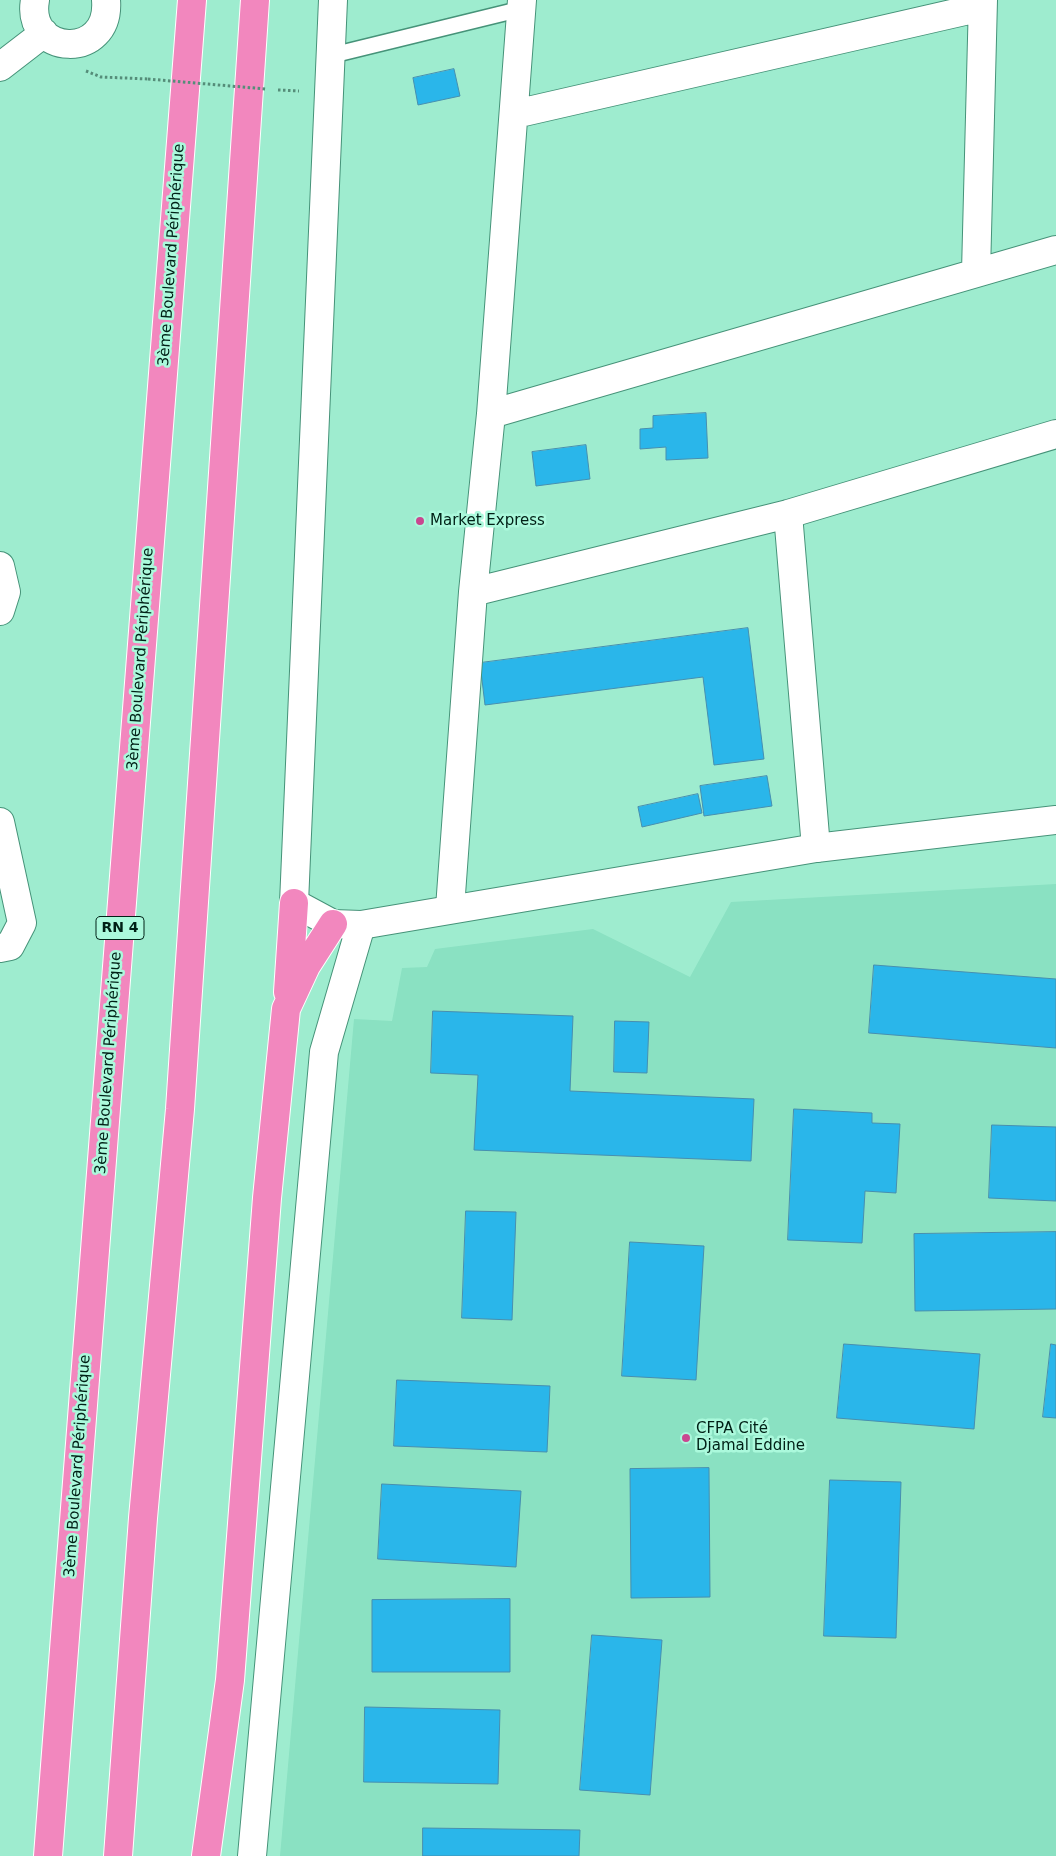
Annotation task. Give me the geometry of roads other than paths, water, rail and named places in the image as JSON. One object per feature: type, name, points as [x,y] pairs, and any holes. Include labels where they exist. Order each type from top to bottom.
[{"type":"highway","name":"3ème Boulevard Périphérique","points":[[48,1856],[192,0]]},
{"type":"highway","points":[[118,1856],[143,1518],[181,1099],[255,0]]},
{"type":"highway","points":[[206,1856],[230,1680],[267,1198],[286,1009],[294,903]]},
{"type":"highway","points":[[286,1009],[306,966],[332,924]]},
{"type":"street","points":[[35,0],[33,10],[36,22],[44,34],[54,41],[64,44],[77,44],[89,39],[103,25],[106,13],[106,0]]},
{"type":"street","points":[[333,0],[329,56],[294,903],[332,924],[361,925],[450,908],[816,848],[1056,820]]},
{"type":"street","points":[[515,114],[982,4],[976,272]]},
{"type":"street","points":[[450,908],[473,592],[491,414],[522,5]]},
{"type":"street","points":[[0,67],[44,34]]},
{"type":"street","points":[[491,414],[1056,250]]},
{"type":"street","points":[[473,592],[788,514],[1056,434]]},
{"type":"street","points":[[788,514],[816,848]]},
{"type":"street","points":[[0,566],[6,592],[0,611]]},
{"type":"street","points":[[0,822],[22,922],[10,946],[0,948]]},
{"type":"street","points":[[252,1856],[323,1062],[361,925]]},
{"type":"lane","points":[[329,56],[522,5]]},
{"type":"place","name":"Market Express","points":[[420,521]]},
{"type":"place","name":"CFPA Cité Djamal Eddine","points":[[686,1438]]}]
